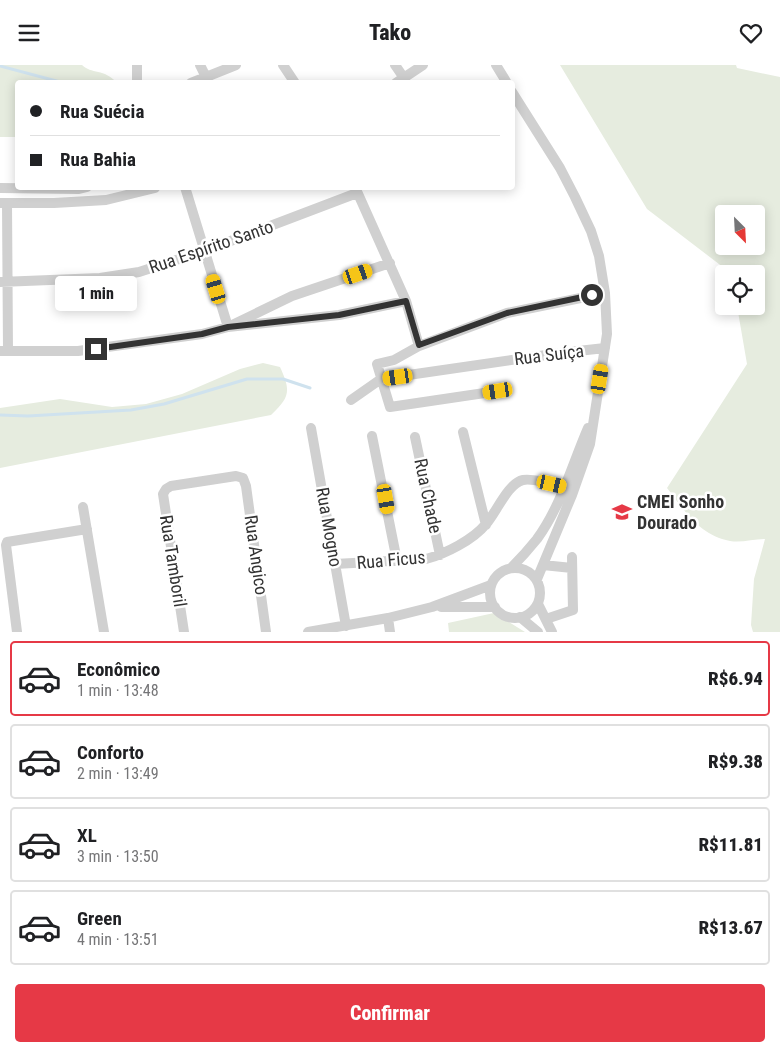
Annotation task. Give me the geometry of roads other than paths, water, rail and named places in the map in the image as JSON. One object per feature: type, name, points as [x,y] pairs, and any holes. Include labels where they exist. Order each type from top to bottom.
[{"type":"street","points":[[137,65],[137,80]]},
{"type":"street","points":[[200,65],[206,77]]},
{"type":"street","points":[[198,80],[236,65]]},
{"type":"street","points":[[283,65],[293,80]]},
{"type":"street","points":[[395,65],[400,80],[423,65]]},
{"type":"street","points":[[496,65],[505,80]]},
{"type":"street","points":[[515,97],[560,168],[591,231],[599,256],[605,293],[607,334],[590,443],[584,464],[537,579]]},
{"type":"street","points":[[0,189],[15,189]]},
{"type":"street","points":[[148,190],[106,200],[63,203],[4,203],[4,351],[78,351],[202,334],[228,327],[339,315],[406,301]]},
{"type":"street","points":[[187,190],[228,327]]},
{"type":"street","points":[[356,190],[406,301],[419,345]]},
{"type":"street","name":"Rua Espírito Santo","points":[[4,283],[100,278],[139,272],[204,251],[356,190]]},
{"type":"street","points":[[228,327],[292,296],[390,263]]},
{"type":"street","points":[[498,391],[390,407],[377,364],[394,360],[419,345],[507,313],[605,293]]},
{"type":"street","name":"Rua Suíça","points":[[351,399],[381,379],[605,348]]},
{"type":"street","points":[[308,632],[388,618],[432,607],[491,585],[499,574],[511,568],[537,539],[565,487],[593,418]]},
{"type":"street","name":"Rua Mogno","points":[[311,428],[346,626]]},
{"type":"street","points":[[463,432],[486,525]]},
{"type":"street","points":[[372,436],[397,561]]},
{"type":"street","name":"Rua Chade","points":[[415,437],[440,555]]},
{"type":"street","name":"Rua Tamboril","points":[[184,632],[164,491],[171,486],[236,476],[242,478]]},
{"type":"street","name":"Rua Angico","points":[[242,478],[246,486],[266,632]]},
{"type":"street","name":"Rua Ficus","points":[[335,564],[426,559],[440,555],[466,541],[486,525],[512,486],[520,481],[529,480],[565,487]]},
{"type":"street","points":[[83,507],[104,632]]},
{"type":"street","points":[[17,632],[6,545],[9,541],[87,529]]},
{"type":"street","points":[[544,565],[572,563],[573,610],[546,619]]},
{"type":"street","points":[[491,585],[491,597],[495,607],[506,616],[520,617],[530,613],[538,603],[540,591],[537,579],[526,570],[511,568]]},
{"type":"street","points":[[538,603],[552,632]]},
{"type":"street","points":[[432,607],[495,607]]},
{"type":"street","points":[[520,617],[538,632]]},
{"type":"street","points":[[388,618],[390,632]]},
{"type":"waterway","points":[[0,66],[53,80]]},
{"type":"waterway","points":[[0,415],[28,416],[131,410],[164,404],[247,379],[283,379],[310,388]]},
{"type":"place","name":"CMEI Sonho Dourado","points":[[622,512]]}]
